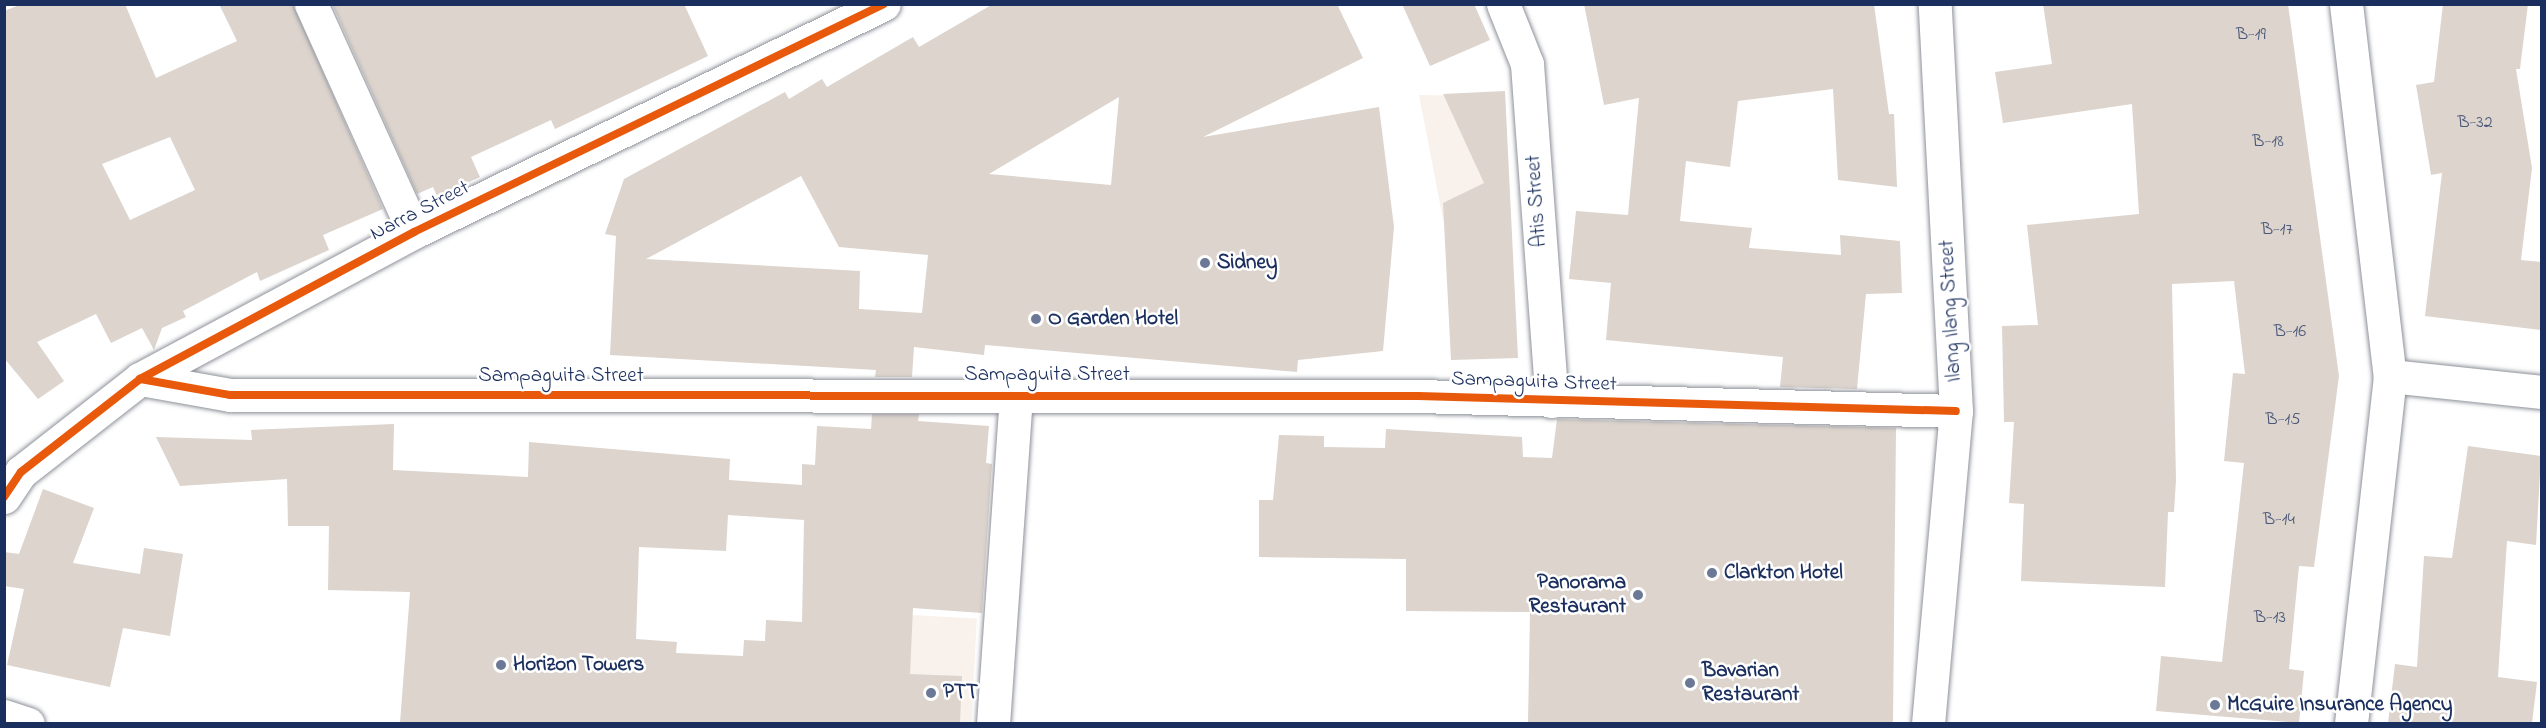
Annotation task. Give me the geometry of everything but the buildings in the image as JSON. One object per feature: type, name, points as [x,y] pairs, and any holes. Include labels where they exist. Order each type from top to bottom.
[{"type":"street","points":[[311,4],[414,232]]},
{"type":"street","name":"Narra Street","points":[[4,497],[21,472],[140,379],[414,232],[884,4]]},
{"type":"street","name":"Atis Street","points":[[1503,4],[1527,64],[1552,401]]},
{"type":"street","name":"Ilang Ilang Street","points":[[1928,723],[1956,411],[1935,4]]},
{"type":"street","points":[[2346,4],[2390,376],[2351,723]]},
{"type":"street","points":[[2390,376],[2541,392]]},
{"type":"street","name":"Sampaguita Street","points":[[140,379],[230,395],[1016,393],[1552,401],[1956,411]]},
{"type":"street","points":[[993,723],[1016,393]]},
{"type":"street","points":[[4,716],[28,723]]},
{"type":"shaded area","points":[[1419,95],[1483,96],[1498,214],[1447,240]]},
{"type":"shaded area","points":[[874,613],[977,618],[971,724],[868,724]]},
{"type":"cycle path","points":[[4,497],[21,472],[140,379],[414,232],[884,4]]},
{"type":"cycle path","points":[[140,379],[230,395],[1418,396],[1956,411]]},
{"type":"place","name":"Sidney","points":[[1205,263]]},
{"type":"place","name":"O Garden Hotel","points":[[1036,319]]},
{"type":"place","name":"Clarkton Hotel","points":[[1712,573]]},
{"type":"place","name":"Panorama Restaurant","points":[[1638,595]]},
{"type":"place","name":"Horizon Towers","points":[[501,665]]},
{"type":"place","name":"Bavarian Restaurant","points":[[1690,683]]},
{"type":"place","name":"PTT","points":[[931,693]]},
{"type":"place","name":"McGuire Insurance Agency","points":[[2215,705]]}]
